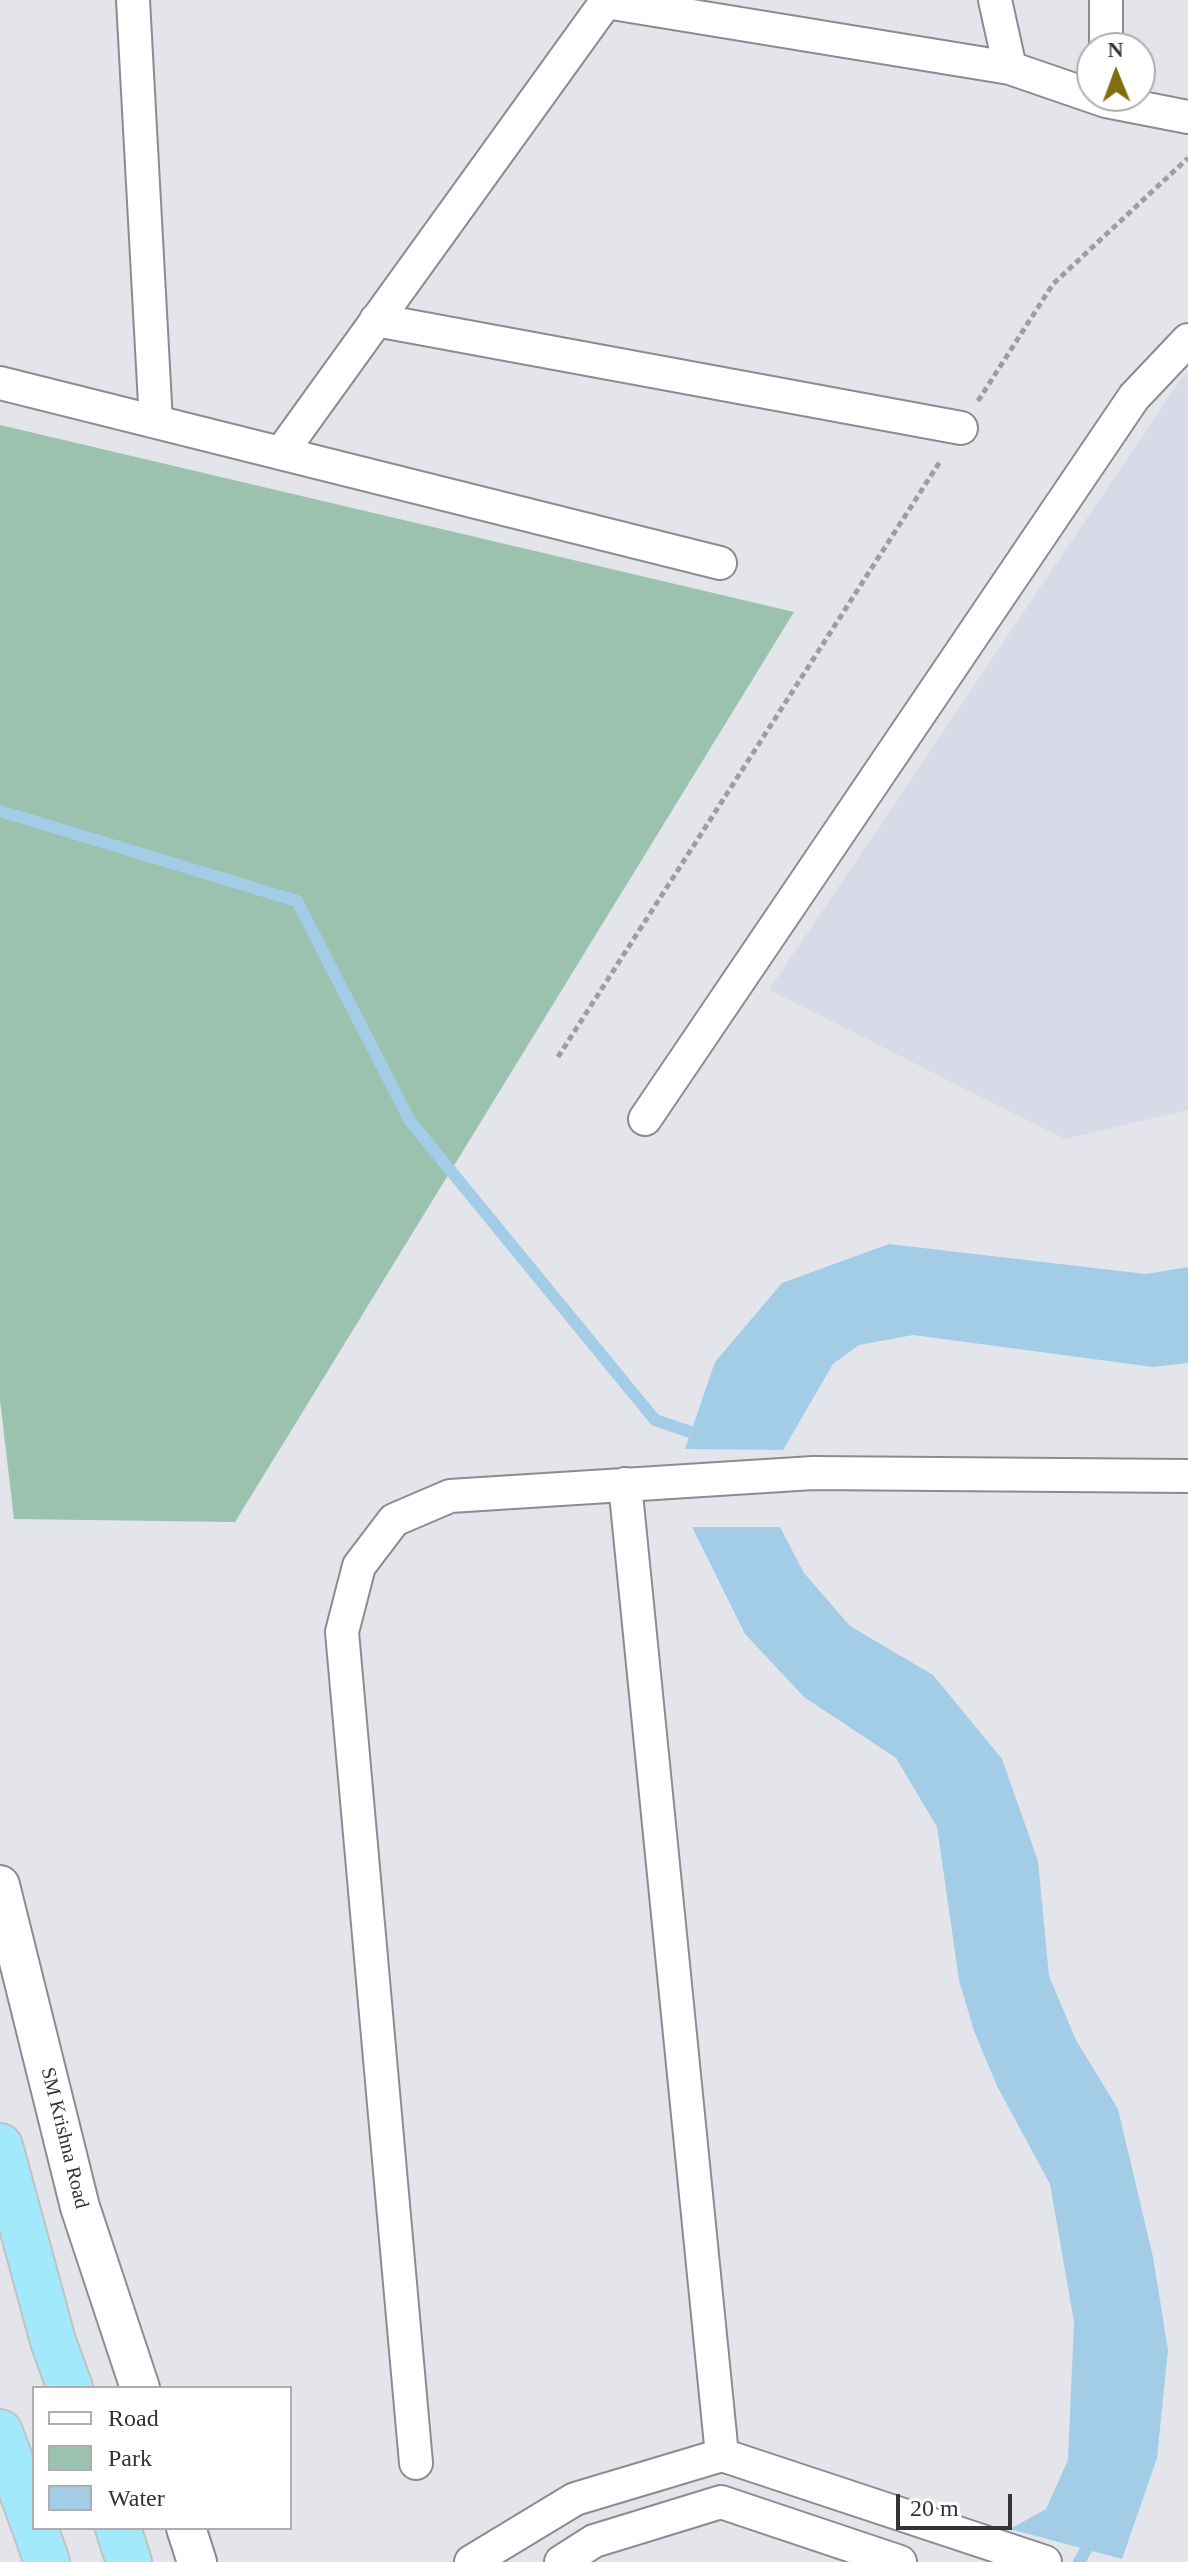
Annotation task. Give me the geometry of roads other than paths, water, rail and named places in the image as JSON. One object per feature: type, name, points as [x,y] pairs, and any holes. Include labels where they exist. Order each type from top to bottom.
[{"type":"highway","points":[[0,2146],[53,2341],[69,2386]]},
{"type":"highway","points":[[0,2432],[32,2521]]},
{"type":"highway","points":[[35,2530],[47,2562]]},
{"type":"highway","points":[[119,2530],[129,2562]]},
{"type":"street","points":[[133,0],[156,422]]},
{"type":"street","points":[[995,0],[1010,68]]},
{"type":"street","points":[[1106,0],[1106,32]]},
{"type":"street","points":[[281,453],[608,1],[1010,68],[1076,89]]},
{"type":"street","points":[[1156,110],[1188,117]]},
{"type":"street","points":[[376,320],[961,428]]},
{"type":"street","points":[[645,1119],[1134,397],[1188,340]]},
{"type":"street","points":[[0,383],[720,563]]},
{"type":"street","points":[[416,2463],[342,1632],[359,1566],[394,1520],[450,1496],[813,1473],[1188,1476]]},
{"type":"street","points":[[625,1484],[722,2455]]},
{"type":"street","name":"SM Krishna Road","points":[[0,1885],[80,2207],[139,2386]]},
{"type":"street","points":[[471,2562],[575,2499],[722,2455],[1045,2562]]},
{"type":"street","points":[[561,2562],[594,2541],[721,2502],[900,2562]]},
{"type":"street","points":[[187,2530],[197,2562]]},
{"type":"water","points":[[889,1244],[1146,1274],[1188,1267],[1188,1363],[1153,1367],[913,1335],[859,1345],[833,1364],[783,1450],[685,1449],[715,1362],[782,1283]]},
{"type":"water","points":[[692,1527],[780,1527],[804,1573],[850,1626],[933,1675],[1002,1759],[1038,1861],[1049,1976],[1076,2040],[1118,2109],[1153,2257],[1168,2350],[1157,2458],[1122,2559],[1010,2529],[1046,2509],[1068,2460],[1074,2322],[1050,2184],[998,2088],[974,2031],[959,1980],[937,1827],[896,1758],[804,1697],[745,1634]]},
{"type":"waterway","points":[[0,811],[297,901],[410,1121],[655,1420],[705,1437]]},
{"type":"waterway","points":[[1079,2562],[1093,2537]]}]
